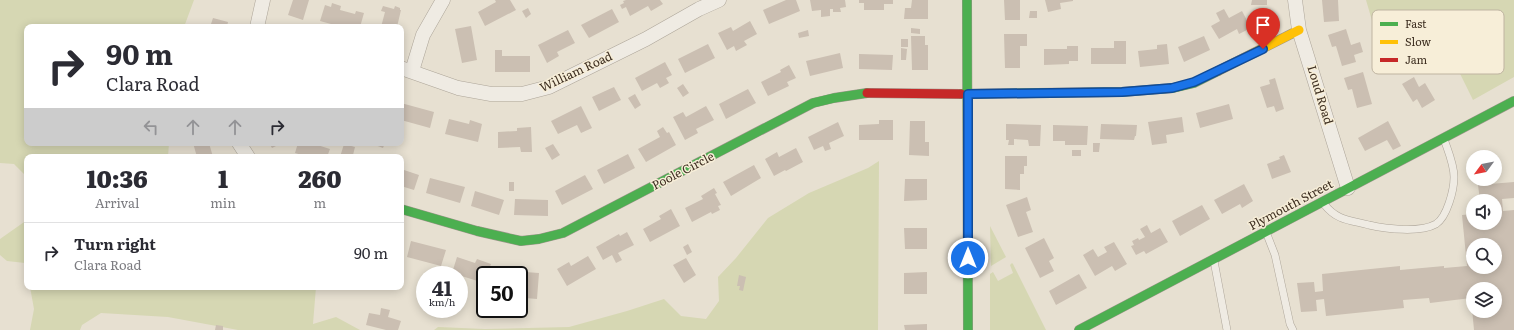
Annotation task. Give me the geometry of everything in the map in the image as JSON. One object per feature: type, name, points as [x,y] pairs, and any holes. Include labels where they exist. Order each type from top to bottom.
[{"type":"street","points":[[258,24],[263,0]]},
{"type":"street","points":[[406,69],[443,0]]},
{"type":"street","name":"William Road","points":[[406,69],[458,88],[491,94],[522,94],[549,87],[719,0]]},
{"type":"street","points":[[967,0],[968,330]]},
{"type":"street","name":"Loud Road","points":[[1295,0],[1299,30],[1348,188]]},
{"type":"street","name":"Poole Circle","points":[[404,209],[477,231],[521,241],[539,239],[563,233],[813,103],[864,93],[968,94],[1122,92],[1172,88],[1194,82],[1217,72],[1299,30]]},
{"type":"street","name":"Plymouth Street","points":[[1079,330],[1094,327],[1214,259],[1514,101]]},
{"type":"lane","points":[[1323,202],[1331,213],[1339,218],[1380,228],[1393,230],[1427,228],[1436,224],[1443,216],[1453,194],[1454,177],[1452,162],[1444,139]]},
{"type":"lane","points":[[1266,232],[1275,255],[1290,324],[1293,330]]},
{"type":"lane","points":[[1214,259],[1227,330]]},
{"type":"green space","points":[[0,0],[194,0],[185,24],[24,24],[24,146],[169,146],[168,154],[24,154],[24,174],[14,164],[0,163]]},
{"type":"green space","points":[[1366,0],[1514,0],[1514,77],[1473,100],[1460,74],[1504,74],[1504,10],[1372,10],[1372,20]]},
{"type":"green space","points":[[879,161],[878,330],[434,330],[438,327],[485,329],[569,327],[664,299],[681,316],[706,319],[719,301],[718,277],[736,258],[768,218],[809,193],[868,168]]},
{"type":"green space","points":[[24,222],[24,263],[7,261],[0,255],[0,239]]},
{"type":"green space","points":[[990,226],[1006,257],[991,266]]},
{"type":"green space","points":[[1012,263],[1046,330],[990,330],[990,274],[993,272],[998,281],[1013,273],[1010,265]]},
{"type":"green space","points":[[31,290],[316,290],[313,324],[336,317],[360,330],[238,330],[168,317],[101,313],[82,325],[80,330],[30,330],[34,309]]},
{"type":"building","points":[[293,0],[309,0],[303,20],[288,15]]},
{"type":"building","points":[[495,0],[510,0],[516,10],[485,26],[478,12],[496,2]]},
{"type":"building","points":[[626,0],[660,0],[663,4],[651,11],[648,6],[630,16],[626,7],[622,9],[620,5]]},
{"type":"building","points":[[786,0],[796,0],[800,11],[769,24],[763,10]]},
{"type":"building","points":[[810,0],[845,0],[846,7],[840,8],[841,12],[833,12],[833,9],[830,9],[830,16],[821,17],[821,10],[812,11]]},
{"type":"building","points":[[859,0],[893,0],[893,4],[884,4],[884,10],[864,10],[864,3],[859,3]]},
{"type":"building","points":[[912,0],[928,0],[928,19],[904,19],[905,8],[911,8]]},
{"type":"building","points":[[1004,0],[1020,0],[1020,20],[1005,20]]},
{"type":"building","points":[[1045,0],[1073,1],[1060,3],[1061,9],[1048,12]]},
{"type":"building","points":[[1252,0],[1267,0],[1267,5],[1251,5]]},
{"type":"building","points":[[1322,0],[1338,0],[1339,21],[1324,22]]},
{"type":"building","points":[[332,3],[341,6],[340,10],[355,14],[356,11],[364,13],[361,24],[331,24],[320,21],[325,5],[331,7]]},
{"type":"building","points":[[383,6],[394,9],[395,6],[400,8],[401,10],[398,24],[382,24],[385,12],[381,11]]},
{"type":"building","points":[[528,8],[531,14],[526,18],[522,11]]},
{"type":"building","points":[[612,9],[619,22],[589,38],[581,25]]},
{"type":"building","points":[[1224,9],[1229,18],[1242,11],[1251,28],[1239,34],[1237,29],[1219,39],[1211,26],[1220,21],[1216,13]]},
{"type":"building","points":[[1030,11],[1037,11],[1037,18],[1029,18]]},
{"type":"building","points":[[213,18],[228,22],[228,24],[211,24]]},
{"type":"building","points":[[750,21],[757,34],[744,41],[747,45],[736,51],[734,46],[727,50],[718,33],[731,27],[733,31]]},
{"type":"building","points":[[471,26],[477,60],[462,63],[455,29]]},
{"type":"building","points":[[911,28],[920,29],[920,34],[911,33]]},
{"type":"building","points":[[1346,29],[1351,45],[1360,42],[1363,52],[1354,55],[1356,62],[1342,66],[1336,46],[1332,47],[1328,35]]},
{"type":"building","points":[[568,30],[575,43],[557,52],[559,56],[547,63],[538,45]]},
{"type":"building","points":[[808,30],[809,36],[799,38],[798,33]]},
{"type":"building","points":[[1004,34],[1027,34],[1027,46],[1020,46],[1020,68],[1005,68]]},
{"type":"building","points":[[911,36],[925,36],[925,45],[928,45],[928,70],[912,70]]},
{"type":"building","points":[[1204,36],[1210,50],[1184,62],[1178,47]]},
{"type":"building","points":[[901,39],[908,39],[908,47],[901,47]]},
{"type":"building","points":[[1114,41],[1126,41],[1126,64],[1091,64],[1091,48],[1114,48]]},
{"type":"building","points":[[708,44],[715,58],[685,73],[678,59]]},
{"type":"building","points":[[1167,44],[1169,64],[1140,67],[1138,51],[1157,49],[1157,45]]},
{"type":"building","points":[[1067,46],[1078,46],[1078,61],[1069,61],[1069,64],[1044,65],[1044,49],[1067,49]]},
{"type":"building","points":[[901,48],[907,49],[906,60],[901,60]]},
{"type":"building","points":[[495,50],[502,50],[502,56],[530,56],[530,72],[495,72]]},
{"type":"building","points":[[840,53],[843,68],[810,76],[806,61]]},
{"type":"building","points":[[859,54],[893,55],[892,70],[859,69]]},
{"type":"building","points":[[665,62],[672,75],[666,78],[669,83],[660,88],[657,83],[642,91],[635,78]]},
{"type":"building","points":[[789,65],[796,78],[787,82],[789,86],[768,96],[761,82],[781,72],[780,70]]},
{"type":"building","points":[[1363,72],[1372,104],[1357,108],[1352,89],[1348,90],[1344,78]]},
{"type":"building","points":[[1414,77],[1419,87],[1425,83],[1435,100],[1422,108],[1417,99],[1413,102],[1402,84]]},
{"type":"building","points":[[1275,78],[1284,109],[1276,112],[1274,106],[1267,108],[1260,87],[1270,84],[1269,80]]},
{"type":"building","points":[[683,84],[689,93],[683,97],[677,88]]},
{"type":"building","points":[[614,87],[621,100],[599,111],[592,97]]},
{"type":"building","points":[[748,89],[756,103],[726,119],[719,104]]},
{"type":"building","points":[[635,94],[641,105],[635,109],[628,98]]},
{"type":"building","points":[[404,104],[434,112],[430,128],[404,121]]},
{"type":"building","points":[[1229,104],[1233,119],[1200,128],[1196,113]]},
{"type":"building","points":[[581,106],[592,128],[581,133],[577,125],[558,134],[551,121]]},
{"type":"building","points":[[706,106],[714,120],[696,129],[698,133],[685,140],[673,117],[683,112],[686,117]]},
{"type":"building","points":[[1182,117],[1184,132],[1166,135],[1167,143],[1152,145],[1148,122]]},
{"type":"building","points":[[449,119],[469,124],[470,120],[482,124],[478,142],[445,134]]},
{"type":"building","points":[[879,120],[893,120],[893,140],[859,140],[859,125],[879,124]]},
{"type":"building","points":[[910,121],[925,121],[925,142],[929,142],[929,156],[909,155]]},
{"type":"building","points":[[1388,121],[1401,146],[1393,150],[1387,140],[1365,151],[1358,138]]},
{"type":"building","points":[[838,122],[844,136],[829,143],[831,149],[825,151],[823,146],[814,150],[808,137]]},
{"type":"building","points":[[1006,124],[1041,125],[1040,146],[1029,146],[1028,140],[1014,139],[1014,145],[1008,145],[1009,140],[1006,140]]},
{"type":"building","points":[[1101,124],[1137,125],[1136,136],[1134,140],[1100,139]]},
{"type":"building","points":[[1053,125],[1088,126],[1087,145],[1065,145],[1065,141],[1053,141]]},
{"type":"building","points":[[531,127],[532,152],[521,152],[520,147],[498,148],[498,132],[517,131],[517,128]]},
{"type":"building","points":[[663,127],[667,133],[669,132],[676,145],[646,162],[638,149],[660,137],[657,131]]},
{"type":"building","points":[[1093,143],[1100,143],[1099,152],[1093,152]]},
{"type":"building","points":[[553,144],[560,155],[552,160],[545,148]]},
{"type":"building","points":[[194,146],[210,146],[212,154],[196,154]]},
{"type":"building","points":[[297,146],[320,146],[330,149],[328,154],[295,153]]},
{"type":"building","points":[[343,146],[355,147],[353,154],[341,154]]},
{"type":"building","points":[[796,148],[803,162],[774,176],[765,159],[777,152],[779,157]]},
{"type":"building","points":[[1072,150],[1081,150],[1081,156],[1072,156]]},
{"type":"building","points":[[628,154],[635,168],[604,184],[597,170]]},
{"type":"building","points":[[1284,155],[1291,172],[1272,179],[1267,164],[1280,159],[1279,157]]},
{"type":"building","points":[[1005,156],[1027,156],[1027,166],[1024,166],[1024,174],[1020,174],[1020,190],[1005,189]]},
{"type":"building","points":[[754,165],[761,178],[731,196],[723,182]]},
{"type":"building","points":[[404,170],[419,175],[414,190],[404,187]]},
{"type":"building","points":[[585,175],[593,189],[562,205],[555,191]]},
{"type":"building","points":[[430,178],[465,187],[460,203],[426,193]]},
{"type":"building","points":[[905,179],[927,179],[927,200],[904,201]]},
{"type":"building","points":[[509,182],[514,182],[514,191],[509,191]]},
{"type":"building","points":[[1514,182],[1514,198],[1502,199],[1502,194],[1479,194],[1478,186],[1502,186],[1502,183]]},
{"type":"building","points":[[1244,184],[1253,201],[1242,208],[1240,204],[1222,214],[1214,200]]},
{"type":"building","points":[[714,188],[717,193],[715,194],[721,205],[718,206],[720,210],[712,214],[711,212],[692,222],[685,208],[703,199],[701,196]]},
{"type":"building","points":[[475,191],[504,200],[499,215],[471,206]]},
{"type":"building","points":[[1027,197],[1031,210],[1026,212],[1033,232],[1018,237],[1006,205]]},
{"type":"building","points":[[515,199],[548,200],[548,216],[514,215]]},
{"type":"building","points":[[1502,199],[1503,211],[1514,210],[1514,330],[1474,330],[1473,318],[1502,318],[1502,282],[1466,282],[1466,299],[1430,303],[1429,298],[1403,300],[1404,308],[1326,316],[1324,299],[1316,300],[1317,311],[1301,312],[1297,283],[1314,282],[1315,292],[1323,291],[1322,274],[1400,266],[1400,270],[1444,266],[1444,268],[1466,266],[1466,274],[1502,274],[1502,238],[1466,238],[1466,256],[1462,215],[1466,215],[1466,230],[1502,230]]},
{"type":"building","points":[[1202,205],[1210,219],[1180,236],[1172,221]]},
{"type":"building","points":[[671,209],[680,226],[650,242],[643,229],[661,219],[659,216]]},
{"type":"building","points":[[1147,225],[1151,233],[1160,228],[1168,242],[1146,254],[1144,251],[1136,255],[1131,246],[1134,245],[1132,241],[1145,237],[1140,229]]},
{"type":"building","points":[[904,228],[927,228],[927,249],[905,249]]},
{"type":"building","points":[[627,232],[634,245],[618,253],[622,260],[616,263],[612,255],[603,260],[596,247],[619,234],[620,236]]},
{"type":"building","points":[[1044,238],[1054,258],[1049,261],[1054,271],[1040,278],[1025,248]]},
{"type":"building","points":[[411,241],[446,250],[441,266],[407,257]]},
{"type":"building","points":[[1114,242],[1127,264],[1115,271],[1112,266],[1095,276],[1083,255],[1093,249],[1098,257],[1107,252],[1104,247]]},
{"type":"building","points":[[688,244],[692,252],[687,255],[683,247]]},
{"type":"building","points":[[588,256],[596,269],[567,286],[557,269],[569,262],[571,266]]},
{"type":"building","points":[[457,257],[475,263],[477,259],[491,264],[490,266],[476,266],[476,280],[468,278],[468,266],[454,266]]},
{"type":"building","points":[[686,258],[696,275],[684,283],[673,265]]},
{"type":"building","points":[[528,272],[539,273],[537,299],[528,298]]},
{"type":"building","points":[[927,272],[927,294],[904,294],[904,273]]},
{"type":"building","points":[[1079,274],[1087,288],[1056,305],[1049,291]]},
{"type":"building","points":[[739,275],[746,277],[743,291],[739,290],[740,286],[737,286]]},
{"type":"building","points":[[381,308],[390,310],[388,317],[401,321],[398,330],[386,330],[366,325],[369,313],[380,315]]},
{"type":"building","points":[[927,324],[927,330],[905,330],[904,325]]},
{"type":"building","points":[[216,325],[223,326],[223,330],[215,330]]},
{"type":"traffic: fast","points":[[967,0],[968,330]]},
{"type":"traffic: fast","points":[[961,94],[1122,92],[1173,88],[1194,83],[1218,71]]},
{"type":"traffic: fast","points":[[404,210],[477,231],[521,241],[539,239],[563,233],[813,103],[867,93]]},
{"type":"traffic: fast","points":[[1079,330],[1514,101]]},
{"type":"traffic: slow","points":[[1218,71],[1299,30]]},
{"type":"traffic: jam","points":[[867,93],[961,94]]},
{"type":"route","points":[[968,258],[968,94],[1122,92],[1172,88],[1194,82],[1263,49]]}]
